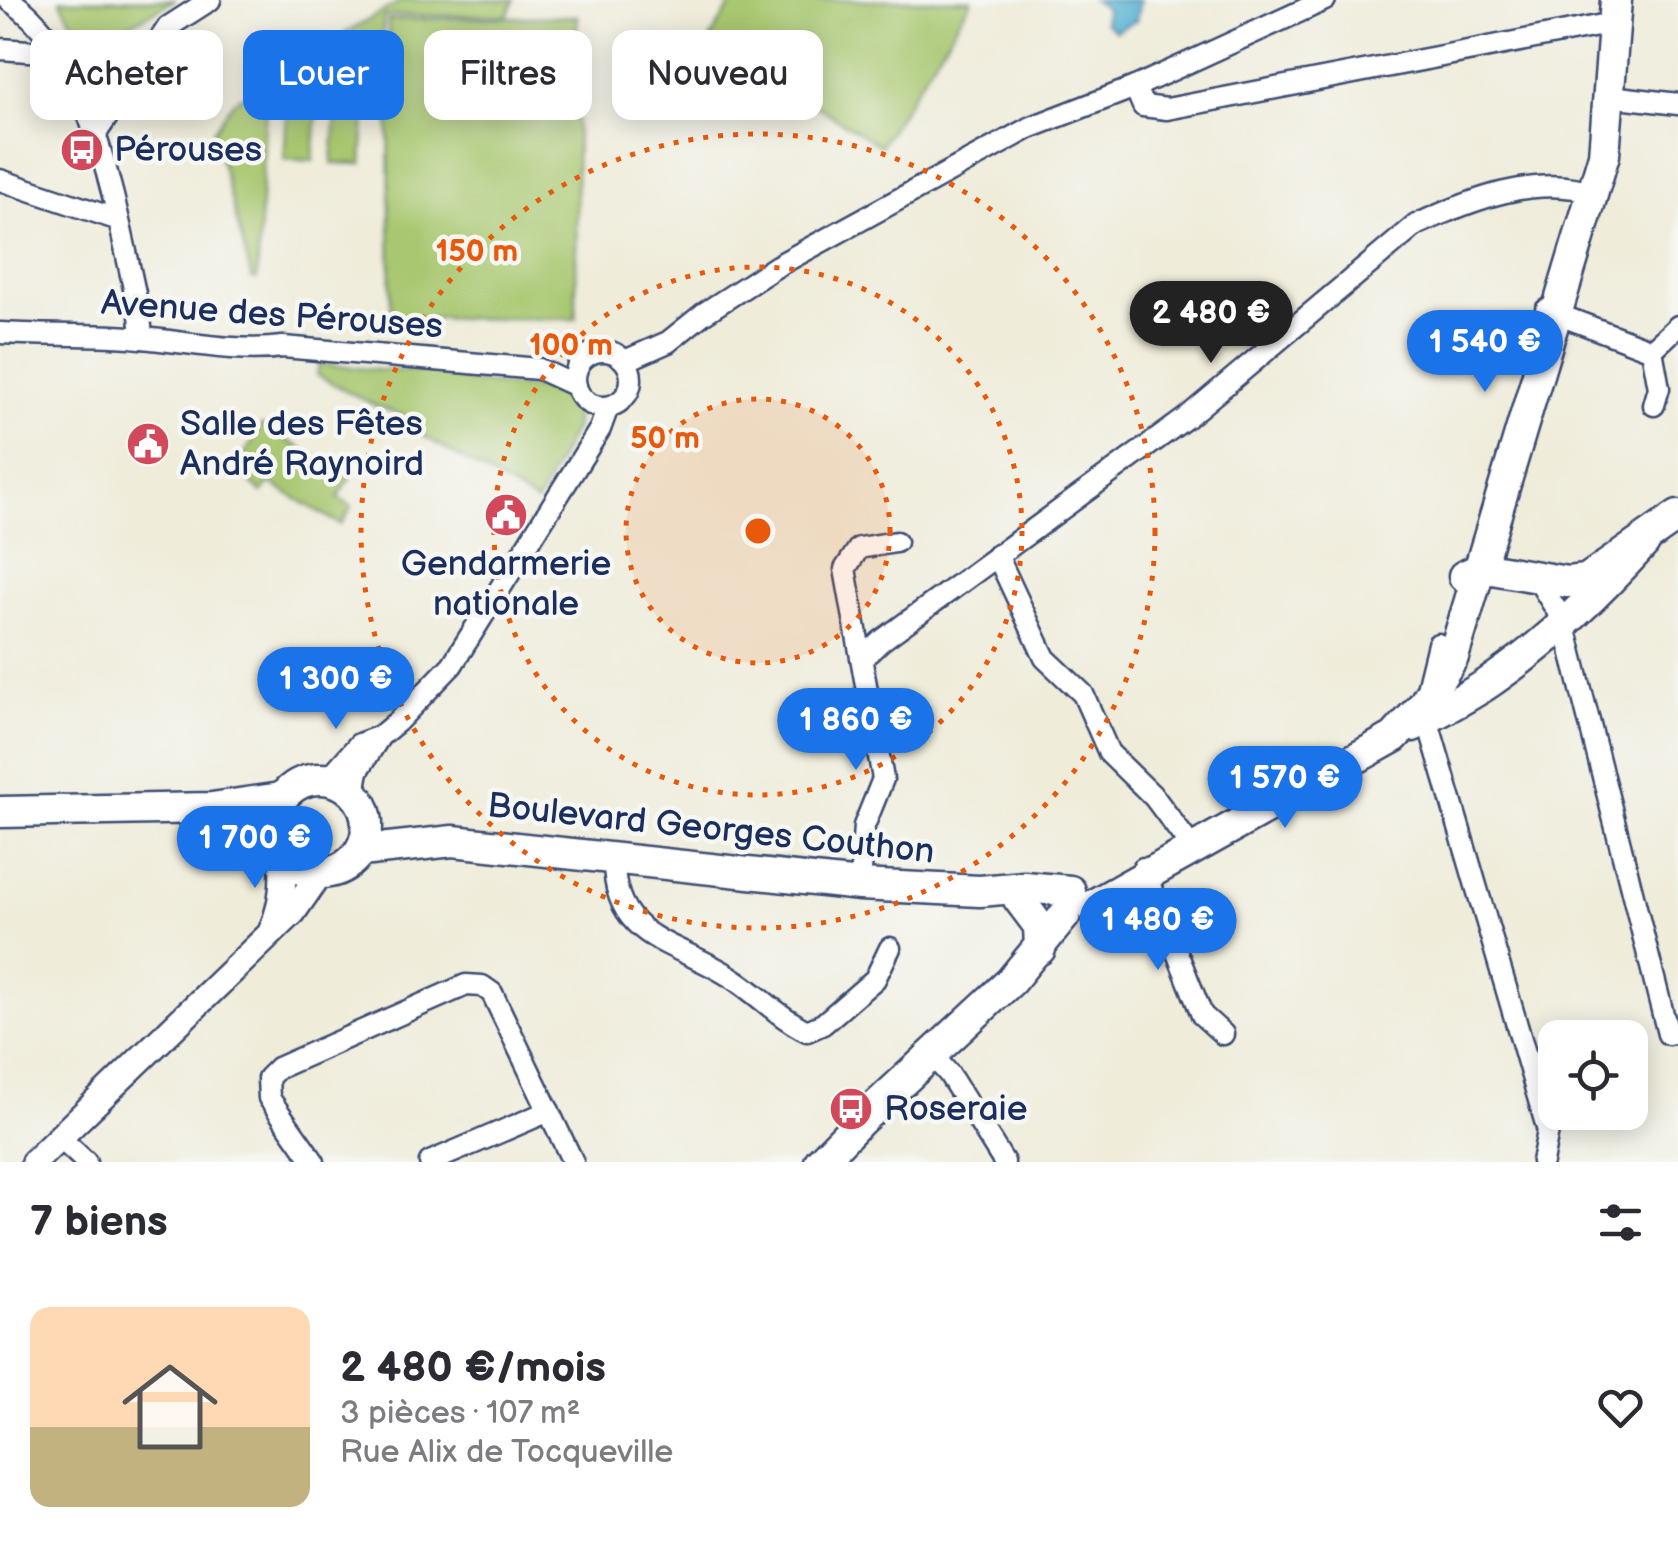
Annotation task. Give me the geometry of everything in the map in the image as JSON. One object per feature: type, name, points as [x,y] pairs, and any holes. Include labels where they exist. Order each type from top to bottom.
[{"type":"main road","points":[[1189,844],[1394,736],[1418,708],[1450,639],[1588,191],[1604,155],[1612,12]]},
{"type":"main road","points":[[1588,191],[1612,12]]},
{"type":"main road","points":[[1470,574],[1494,524],[1551,312]]},
{"type":"main road","points":[[1470,574],[1586,580],[1678,516]]},
{"type":"main road","points":[[1494,524],[1536,577]]},
{"type":"main road","points":[[820,1162],[1011,981],[1073,905],[1144,871],[1373,730],[1493,680],[1615,576],[1644,542]]},
{"type":"main road","points":[[1445,651],[1465,668],[1493,680]]},
{"type":"main road","points":[[212,808],[278,841],[306,871],[336,871],[361,851],[367,836],[350,797],[302,782],[282,798],[275,813],[278,841]]},
{"type":"main road","name":"Boulevard Georges Couthon","points":[[350,797],[434,842]]},
{"type":"main road","points":[[0,812],[212,808],[282,798]]},
{"type":"main road","name":"Boulevard Georges Couthon","points":[[361,851],[434,842],[860,885],[980,890],[1024,887],[1073,905]]},
{"type":"main road","name":"Boulevard Georges Couthon","points":[[980,890],[1073,905]]},
{"type":"main road","points":[[1018,898],[1039,926],[1040,949]]},
{"type":"main road","points":[[1011,981],[1048,956],[1073,905]]},
{"type":"street","points":[[9,0],[42,30]]},
{"type":"street","points":[[95,134],[168,27],[210,0]]},
{"type":"street","points":[[581,394],[608,407],[618,403],[668,342],[703,314],[777,266],[1029,128],[1135,87],[1325,0]]},
{"type":"street","points":[[1135,87],[1143,106],[1166,109],[1612,12]]},
{"type":"street","points":[[0,48],[30,51]]},
{"type":"street","points":[[1610,96],[1678,104]]},
{"type":"street","points":[[90,120],[140,315],[142,338]]},
{"type":"street","points":[[0,180],[116,218]]},
{"type":"street","points":[[862,659],[880,641],[1186,418],[1416,225],[1520,189],[1550,185],[1588,191]]},
{"type":"street","points":[[1551,312],[1652,350]]},
{"type":"street","points":[[1652,350],[1678,326]]},
{"type":"street","name":"Avenue des Pérouses","points":[[0,332],[62,332],[189,344],[283,347],[539,369],[560,361],[582,361]]},
{"type":"street","points":[[624,361],[668,342]]},
{"type":"street","points":[[1652,350],[1659,388],[1654,406]]},
{"type":"street","points":[[583,454],[581,394],[575,377],[582,361],[598,352],[608,352],[624,361],[631,373],[630,387]]},
{"type":"street","name":"Avenue des Pérouses","points":[[539,369],[581,394]]},
{"type":"street","points":[[350,797],[358,771],[380,736],[452,666],[600,429],[608,407]]},
{"type":"street","points":[[860,885],[864,826],[883,778],[845,569],[860,548],[896,542]]},
{"type":"street","points":[[997,554],[1045,658],[1083,694],[1109,752],[1154,797],[1189,844]]},
{"type":"street","points":[[1536,577],[1564,622],[1668,1034],[1678,1032]]},
{"type":"street","points":[[1418,708],[1548,1131],[1542,1162]]},
{"type":"street","points":[[270,934],[280,909],[284,882],[278,841]]},
{"type":"street","points":[[614,860],[616,887],[629,916],[650,938],[726,974],[785,1020],[807,1032],[823,1024],[876,979],[890,948]]},
{"type":"street","points":[[1144,871],[1202,1015],[1224,1034]]},
{"type":"street","points":[[34,1162],[293,912],[320,873]]},
{"type":"street","points":[[314,1162],[269,1098],[268,1078],[278,1068],[466,985],[482,986],[492,993],[573,1162]]},
{"type":"street","points":[[932,1055],[1004,1162]]},
{"type":"street","points":[[430,1162],[548,1111]]},
{"type":"street","points":[[60,1138],[86,1162]]},
{"type":"green space","points":[[60,0],[175,0],[120,30],[77,30]]},
{"type":"green space","points":[[403,0],[514,0],[508,15],[384,16],[383,30],[350,30]]},
{"type":"green space","points":[[734,0],[972,0],[880,146],[823,110],[823,30],[716,30]]},
{"type":"green space","points":[[577,16],[577,30],[424,30],[424,120],[577,120],[576,319],[391,318],[389,120],[404,120],[404,30],[388,30],[388,20]]},
{"type":"green space","points":[[243,96],[243,120],[265,120],[257,279],[252,279],[213,131],[234,101]]},
{"type":"green space","points":[[286,120],[316,120],[313,161],[284,159]]},
{"type":"green space","points":[[335,120],[365,120],[362,164],[332,163]]},
{"type":"green space","points":[[319,364],[436,372],[475,382],[555,390],[575,413],[575,427],[537,503],[417,432],[421,422],[374,405],[317,375]]},
{"type":"green space","points":[[262,425],[350,478],[338,498],[352,507],[341,525],[270,483],[262,493],[236,469]]},
{"type":"water","points":[[1093,0],[1140,0],[1136,21],[1115,31],[1104,22],[1106,9]]},
{"type":"place","name":"Pérouses","points":[[82,150]]},
{"type":"place","name":"Salle des Fêtes André Raynoird","points":[[148,444]]},
{"type":"place","name":"Gendarmerie nationale","points":[[506,515]]},
{"type":"place","name":"Roseraie","points":[[851,1109]]}]
